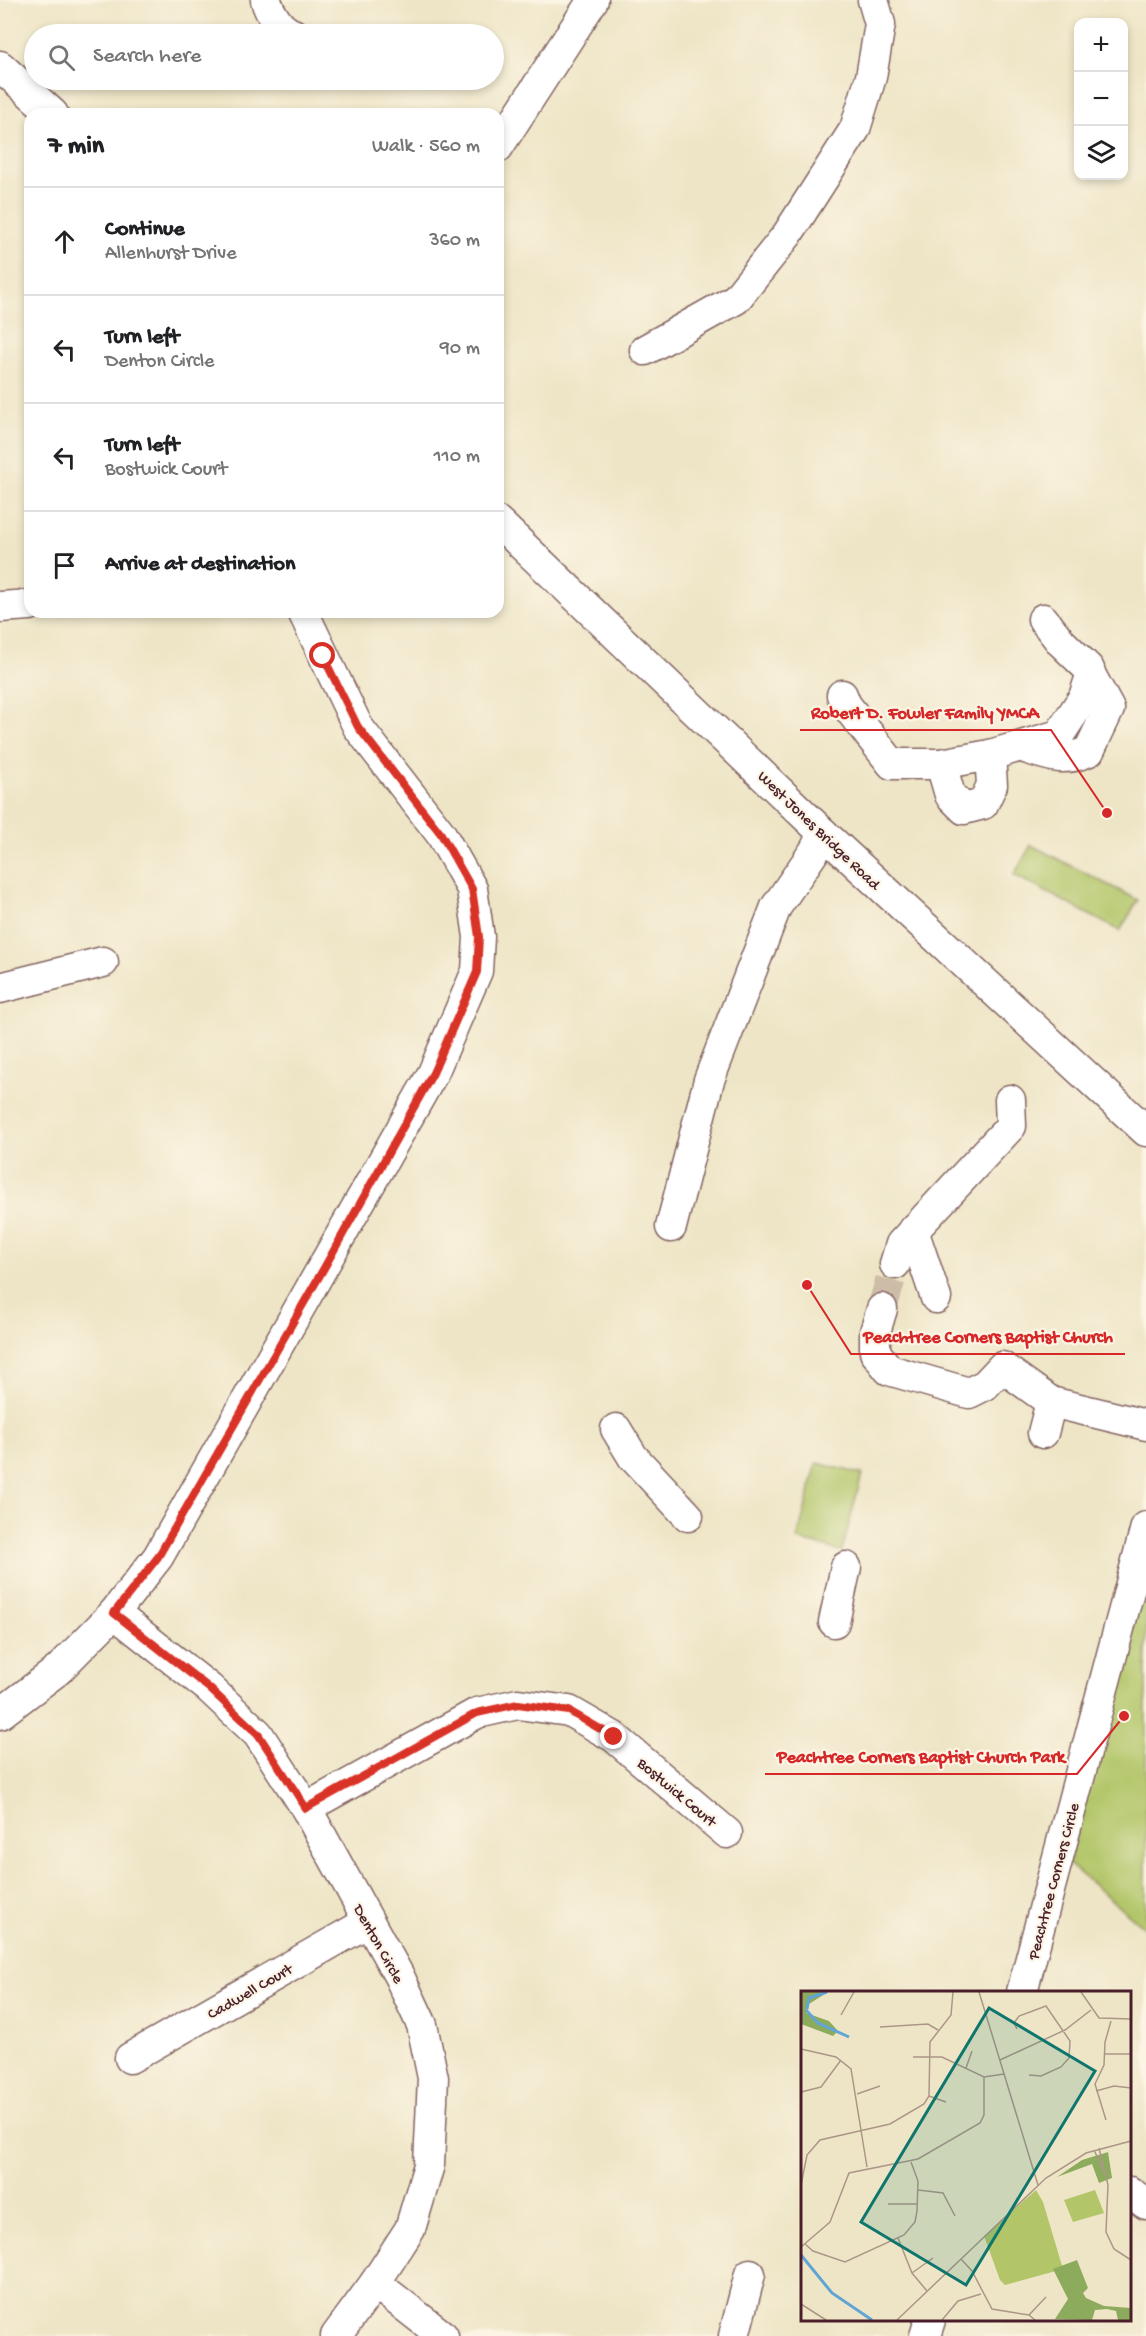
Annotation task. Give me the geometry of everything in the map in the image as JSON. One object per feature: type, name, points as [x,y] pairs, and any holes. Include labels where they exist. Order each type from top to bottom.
[{"type":"street","points":[[266,0],[269,11],[280,24]]},
{"type":"street","points":[[504,138],[593,0]]},
{"type":"street","points":[[645,350],[736,299],[787,235],[855,129],[871,77],[880,24],[873,0]]},
{"type":"street","points":[[0,66],[24,88]]},
{"type":"street","points":[[26,90],[46,108]]},
{"type":"street","name":"West Jones Bridge Road","points":[[504,528],[823,833],[1142,1126]]},
{"type":"street","points":[[0,607],[24,605]]},
{"type":"street","points":[[0,1714],[58,1670],[114,1613],[158,1557],[330,1258],[433,1073],[477,972],[479,937],[472,889],[441,834],[358,727],[306,618]]},
{"type":"street","points":[[842,695],[846,705],[892,764],[941,764],[990,755],[1059,735],[1084,698],[1091,676],[1089,669],[1061,642],[1043,619]]},
{"type":"street","points":[[941,764],[950,795],[964,809],[983,804],[992,785],[990,755]]},
{"type":"street","points":[[671,1227],[709,1080],[788,915],[823,833]]},
{"type":"street","points":[[0,988],[103,962]]},
{"type":"street","points":[[895,1264],[901,1244],[1011,1126],[1010,1100]]},
{"type":"street","points":[[913,1230],[936,1298]]},
{"type":"street","points":[[882,1310],[875,1332],[875,1352],[889,1370],[969,1393],[985,1385],[1002,1367],[1051,1402],[1146,1425]]},
{"type":"street","points":[[1043,1433],[1051,1402]]},
{"type":"street","points":[[616,1429],[633,1457],[688,1516]]},
{"type":"street","name":"Peachtree Corners Circle","points":[[1023,1991],[1146,1527]]},
{"type":"street","points":[[834,1622],[846,1567]]},
{"type":"street","name":"Denton Circle","points":[[114,1613],[209,1688],[258,1734],[306,1808],[399,1976],[422,2025],[433,2078],[429,2165],[410,2229],[375,2283],[336,2336]]},
{"type":"street","name":"Bostwick Court","points":[[306,1808],[477,1713],[518,1704],[569,1711],[614,1737],[727,1833]]},
{"type":"street","name":"Cadwell Court","points":[[130,2058],[369,1922]]},
{"type":"street","points":[[1131,2193],[1146,2204]]},
{"type":"street","points":[[734,2336],[750,2274]]},
{"type":"street","points":[[375,2283],[443,2336]]},
{"type":"street","points":[[925,2336],[929,2321]]},
{"type":"green space","points":[[1031,845],[1138,900],[1120,931],[1014,875]]},
{"type":"green space","points":[[817,1463],[862,1474],[842,1551],[797,1540]]},
{"type":"green space","points":[[1146,1576],[1146,1929],[1059,1856]]},
{"type":"tunnel","points":[[882,1309],[895,1264]]},
{"type":"place","name":"Robert D. Fowler Family YMCA","points":[[1107,813]]},
{"type":"place","name":"Peachtree Corners Baptist Church","points":[[807,1285]]},
{"type":"place","name":"Peachtree Corners Baptist Church Park","points":[[1124,1716]]},
{"type":"route","points":[[323,656],[358,727],[441,834],[472,889],[479,937],[477,972],[433,1073],[324,1268],[158,1557],[114,1613],[209,1688],[258,1734],[306,1808],[477,1713],[518,1704],[569,1711],[614,1737]]}]
